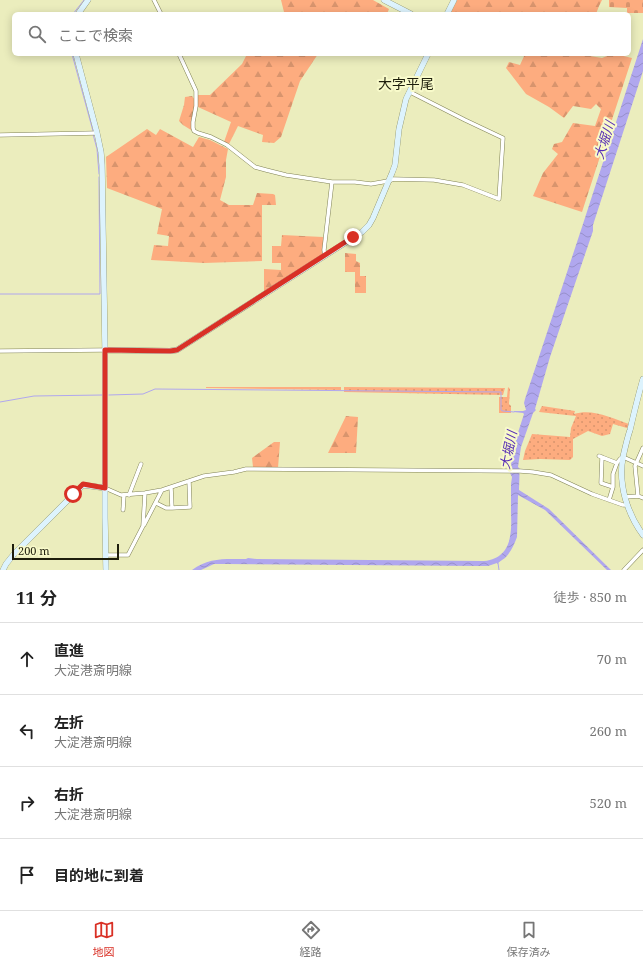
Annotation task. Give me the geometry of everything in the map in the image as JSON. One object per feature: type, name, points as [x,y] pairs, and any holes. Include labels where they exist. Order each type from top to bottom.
[{"type":"main road","points":[[79,12],[88,0]]},
{"type":"main road","points":[[384,0],[407,12]]},
{"type":"main road","points":[[448,12],[454,0]]},
{"type":"main road","points":[[105,350],[177,350],[325,256],[369,226],[395,165],[399,129],[406,99],[427,56]]},
{"type":"main road","points":[[75,59],[94,133],[101,152],[103,176],[105,350],[104,518],[106,570]]},
{"type":"main road","points":[[643,379],[623,457],[622,479],[628,505],[634,522],[643,535]]},
{"type":"main road","points":[[3,570],[14,554],[83,484],[105,488]]},
{"type":"street","points":[[154,0],[160,12]]},
{"type":"street","points":[[180,56],[196,91],[196,106],[193,122],[194,131],[227,145],[255,166],[286,175],[332,182],[371,184],[394,179],[441,181],[463,185],[499,199],[503,138],[410,92]]},
{"type":"street","points":[[0,135],[94,133]]},
{"type":"street","points":[[325,256],[324,250],[332,182]]},
{"type":"street","points":[[0,351],[105,350]]},
{"type":"street","points":[[638,496],[636,463],[643,448]]},
{"type":"street","points":[[613,487],[601,483],[600,457],[617,463]]},
{"type":"street","points":[[609,500],[613,487],[613,474],[617,463],[623,457],[643,466]]},
{"type":"street","points":[[129,495],[141,464]]},
{"type":"street","points":[[105,488],[115,493],[124,495],[145,493],[162,490],[204,476],[246,469],[520,471],[551,475],[592,494],[623,505],[628,505]]},
{"type":"street","points":[[156,503],[166,508],[190,507],[189,481]]},
{"type":"street","points":[[171,487],[172,508]]},
{"type":"street","points":[[106,555],[128,555],[162,490]]},
{"type":"street","points":[[143,526],[145,493]]},
{"type":"street","points":[[124,495],[124,510]]},
{"type":"street","points":[[626,497],[638,496],[643,498]]},
{"type":"street","points":[[624,570],[643,550]]},
{"type":"green space","points":[[281,0],[373,0],[389,9],[388,12],[284,12]]},
{"type":"green space","points":[[457,0],[602,0],[597,12],[451,12]]},
{"type":"green space","points":[[609,0],[643,0],[643,13],[627,12],[627,8],[609,7]]},
{"type":"green space","points":[[246,56],[317,56],[300,81],[281,137],[274,143],[262,142],[263,135],[238,126],[229,144],[224,142],[231,122],[198,107],[194,108],[191,130],[179,121],[185,97],[192,96],[195,100],[198,100],[198,95],[210,95],[242,64]]},
{"type":"green space","points":[[524,56],[590,56],[602,58],[607,56],[624,56],[632,58],[582,212],[533,196],[543,173],[558,154],[552,149],[554,144],[562,142],[573,123],[595,126],[601,109],[596,104],[591,109],[573,106],[564,118],[549,107],[526,94],[506,68],[509,62],[520,65]]},
{"type":"green space","points":[[147,129],[156,135],[160,129],[193,147],[199,137],[210,140],[228,149],[226,160],[226,177],[220,200],[229,205],[253,205],[257,193],[275,195],[276,205],[262,205],[262,261],[204,263],[151,260],[154,245],[168,246],[169,236],[157,234],[162,209],[107,188],[106,157]]},
{"type":"green space","points":[[282,235],[323,237],[323,255],[264,292],[264,269],[281,270],[281,263],[272,263],[272,246],[281,246]]},
{"type":"green space","points":[[345,253],[356,254],[356,261],[360,263],[360,276],[366,276],[366,293],[355,293],[355,272],[345,272]]},
{"type":"green space","points":[[341,387],[341,390],[206,388]]},
{"type":"green space","points":[[344,387],[505,388],[503,395],[344,392]]},
{"type":"green space","points":[[508,387],[510,389],[509,404],[511,406],[511,413],[499,413],[499,397],[507,397]]},
{"type":"green space","points":[[542,406],[575,411],[574,414],[581,412],[595,413],[629,424],[627,428],[613,424],[610,434],[602,436],[588,431],[573,439],[573,457],[570,460],[523,460],[532,434],[570,437],[571,428],[576,416],[539,412]]},
{"type":"green space","points":[[346,416],[358,417],[356,453],[328,453]]},
{"type":"green space","points":[[274,442],[280,442],[278,468],[253,467],[252,458]]},
{"type":"water","points":[[643,39],[643,71],[593,225],[593,231],[550,357],[535,409],[536,410],[533,413],[521,447],[518,467],[520,469],[519,490],[549,509],[611,570],[607,570],[545,510],[518,495],[517,537],[509,553],[497,564],[477,566],[214,564],[201,570],[192,570],[211,561],[248,558],[484,561],[493,559],[505,550],[510,537],[511,529],[512,477],[510,473],[512,457],[514,445],[524,414],[514,411],[526,410],[524,403],[525,399]]},
{"type":"waterway","points":[[75,12],[84,0]]},
{"type":"waterway","points":[[73,56],[93,131]]},
{"type":"waterway","points":[[93,134],[97,149],[99,174]]},
{"type":"waterway","points":[[0,294],[100,294],[99,177]]},
{"type":"waterway","points":[[109,395],[143,394],[155,389],[501,392],[501,410],[514,412]]},
{"type":"waterway","points":[[0,402],[34,396],[103,395]]},
{"type":"waterway","points":[[498,563],[499,570]]},
{"type":"district","name":"大字平尾","points":[[406,83]]},
{"type":"route","points":[[73,494],[83,484],[105,488],[105,350],[175,351],[353,237]]},
{"type":"water label","name":"大堀川","points":[[604,140]]},
{"type":"water label","name":"大堀川","points":[[508,450]]}]
